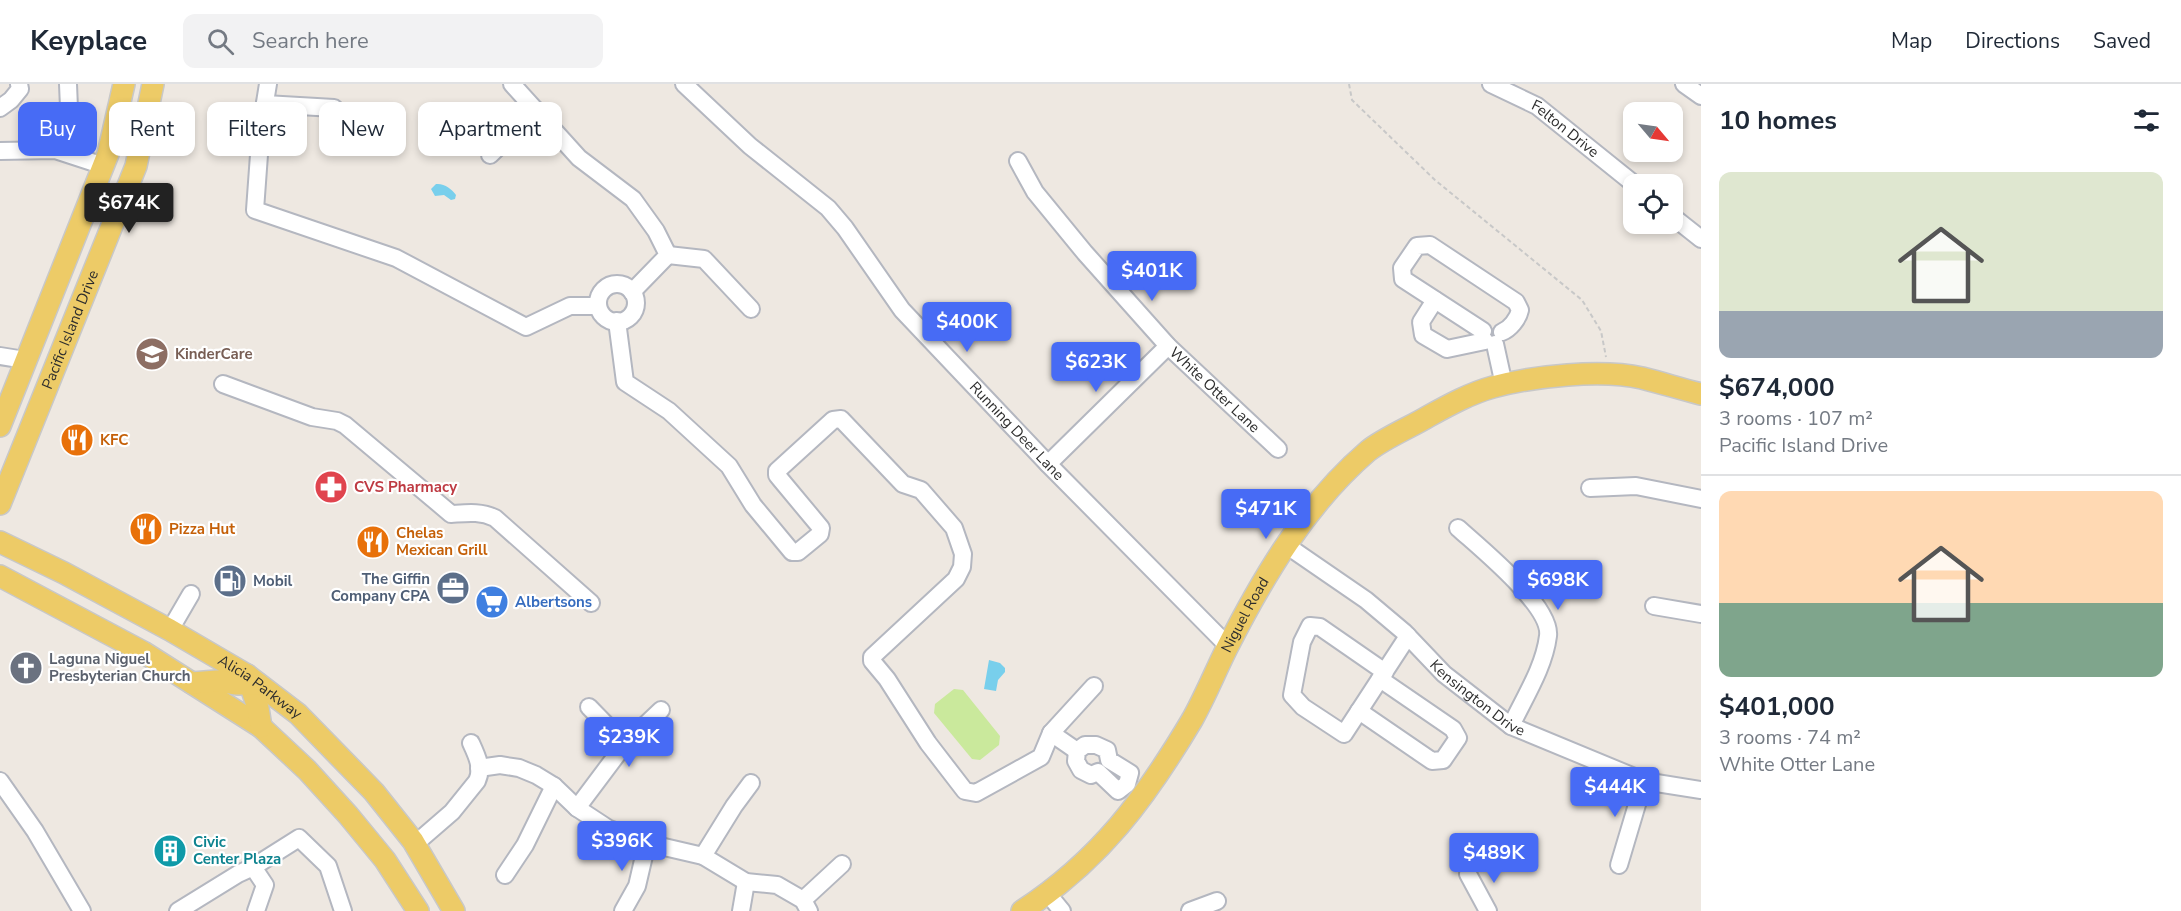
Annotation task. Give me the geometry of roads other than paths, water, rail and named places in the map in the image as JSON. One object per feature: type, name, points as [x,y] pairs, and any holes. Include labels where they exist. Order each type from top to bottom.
[{"type":"main road","name":"Pacific Island Drive","points":[[0,426],[104,166],[124,84]]},
{"type":"main road","name":"Pacific Island Drive","points":[[0,504],[136,166],[153,84]]},
{"type":"main road","name":"Niguel Road","points":[[1023,911],[1048,894],[1103,846],[1136,790],[1193,718],[1228,646],[1286,544],[1326,493],[1370,450],[1450,405],[1492,387],[1588,374],[1640,378],[1701,394]]},
{"type":"main road","name":"Alicia Parkway","points":[[0,542],[64,573],[170,630],[252,681],[298,714],[374,792],[415,844],[454,911]]},
{"type":"main road","points":[[0,576],[143,652],[261,727],[307,770],[348,815],[385,861],[418,911]]},
{"type":"main road","points":[[192,683],[252,681],[261,727]]},
{"type":"street","points":[[0,108],[20,89],[19,84]]},
{"type":"street","points":[[68,84],[69,102]]},
{"type":"street","points":[[265,102],[268,84]]},
{"type":"street","points":[[512,84],[529,102]]},
{"type":"street","name":"Running Deer Lane","points":[[684,84],[742,139],[828,208],[845,228],[902,310],[1048,464],[1228,646]]},
{"type":"street","name":"Felton Drive","points":[[1491,84],[1537,106],[1623,175]]},
{"type":"street","points":[[1684,84],[1701,96]]},
{"type":"street","points":[[562,139],[579,158],[633,199],[656,231],[668,255]]},
{"type":"street","points":[[0,151],[18,151]]},
{"type":"street","points":[[73,156],[104,166]]},
{"type":"street","points":[[259,156],[255,210],[396,258],[526,327],[570,306],[598,306]]},
{"type":"street","name":"White Otter Lane","points":[[1018,161],[1035,192],[1085,253],[1168,345],[1278,449]]},
{"type":"street","points":[[1683,225],[1701,239]]},
{"type":"street","points":[[1435,300],[1420,322],[1423,335],[1448,349],[1491,337],[1508,330],[1519,314],[1520,310],[1516,302],[1430,244],[1417,246],[1402,268],[1401,276],[1491,337],[1504,385]]},
{"type":"street","points":[[632,292],[668,255]]},
{"type":"street","points":[[668,255],[704,259],[750,309]]},
{"type":"street","points":[[610,285],[623,285],[632,292],[636,303],[628,318],[617,321],[605,317],[598,306],[601,293],[610,285]]},
{"type":"street","points":[[617,321],[625,382],[669,411],[729,466],[753,505],[792,552],[798,552],[820,534],[821,528],[777,475],[777,471],[837,418],[841,419],[903,484],[921,490],[954,528],[963,554],[962,567],[956,579],[872,657],[872,661],[887,679],[928,743],[965,791],[976,793],[1039,759],[1051,733],[1094,686]]},
{"type":"street","points":[[1048,464],[1168,345]]},
{"type":"street","points":[[0,356],[26,360]]},
{"type":"street","points":[[223,384],[312,417],[337,421],[345,425],[451,514],[476,512],[495,518],[591,603]]},
{"type":"street","points":[[1590,488],[1636,486],[1701,499]]},
{"type":"street","points":[[1458,528],[1524,588],[1540,613],[1549,634],[1542,661],[1511,726]]},
{"type":"street","name":"Kensington Drive","points":[[1286,544],[1366,600],[1408,636],[1444,674],[1511,726],[1644,781],[1701,790]]},
{"type":"street","points":[[170,630],[191,594]]},
{"type":"street","points":[[1654,606],[1701,614]]},
{"type":"street","points":[[1359,711],[1432,761],[1443,760],[1458,738],[1453,729],[1382,675],[1320,627],[1310,626],[1302,642],[1292,695],[1303,707],[1344,734],[1382,675],[1408,636]]},
{"type":"street","points":[[588,707],[625,744]]},
{"type":"street","points":[[577,808],[625,744],[662,710]]},
{"type":"street","points":[[1051,733],[1077,751]]},
{"type":"street","points":[[415,844],[437,826],[473,788],[480,776],[479,762],[471,744]]},
{"type":"street","points":[[1085,745],[1096,745],[1107,750],[1109,760],[1130,773],[1136,790],[1118,791],[1098,772],[1091,775],[1081,770],[1076,761],[1077,751],[1085,745]]},
{"type":"street","points":[[479,768],[500,765],[519,768],[536,775],[554,786],[577,808],[609,829],[646,843],[703,856],[746,882],[777,885],[806,906],[842,864]]},
{"type":"street","points":[[1619,865],[1644,781]]},
{"type":"street","points":[[0,782],[35,831],[82,911]]},
{"type":"street","points":[[703,856],[751,783]]},
{"type":"street","points":[[505,875],[525,845],[554,786]]},
{"type":"street","points":[[178,911],[296,839],[301,840],[328,866],[343,911]]},
{"type":"street","points":[[623,911],[637,885],[646,843]]},
{"type":"street","points":[[253,867],[265,885],[256,911]]},
{"type":"street","points":[[1468,874],[1488,911]]},
{"type":"street","points":[[741,911],[746,882]]},
{"type":"street","points":[[1048,894],[1062,911]]},
{"type":"street","points":[[1190,911],[1217,901]]},
{"type":"water","points":[[436,184],[442,184],[450,189],[456,195],[455,199],[451,200],[444,195],[435,196],[431,189]]},
{"type":"water","points":[[989,660],[1000,663],[1005,668],[1005,672],[998,680],[996,691],[984,689]]},
{"type":"place","name":"KinderCare","points":[[152,354]]},
{"type":"place","name":"KFC","points":[[77,440]]},
{"type":"place","name":"CVS Pharmacy","points":[[331,487]]},
{"type":"place","name":"Pizza Hut","points":[[146,529]]},
{"type":"place","name":"Chelas Mexican Grill","points":[[373,542]]},
{"type":"place","name":"Mobil","points":[[230,581]]},
{"type":"place","name":"The Giffin Company CPA","points":[[453,588]]},
{"type":"place","name":"Albertsons","points":[[492,602]]},
{"type":"place","name":"Laguna Niguel Presbyterian Church","points":[[26,668]]},
{"type":"place","name":"Civic Center Plaza","points":[[170,851]]}]
